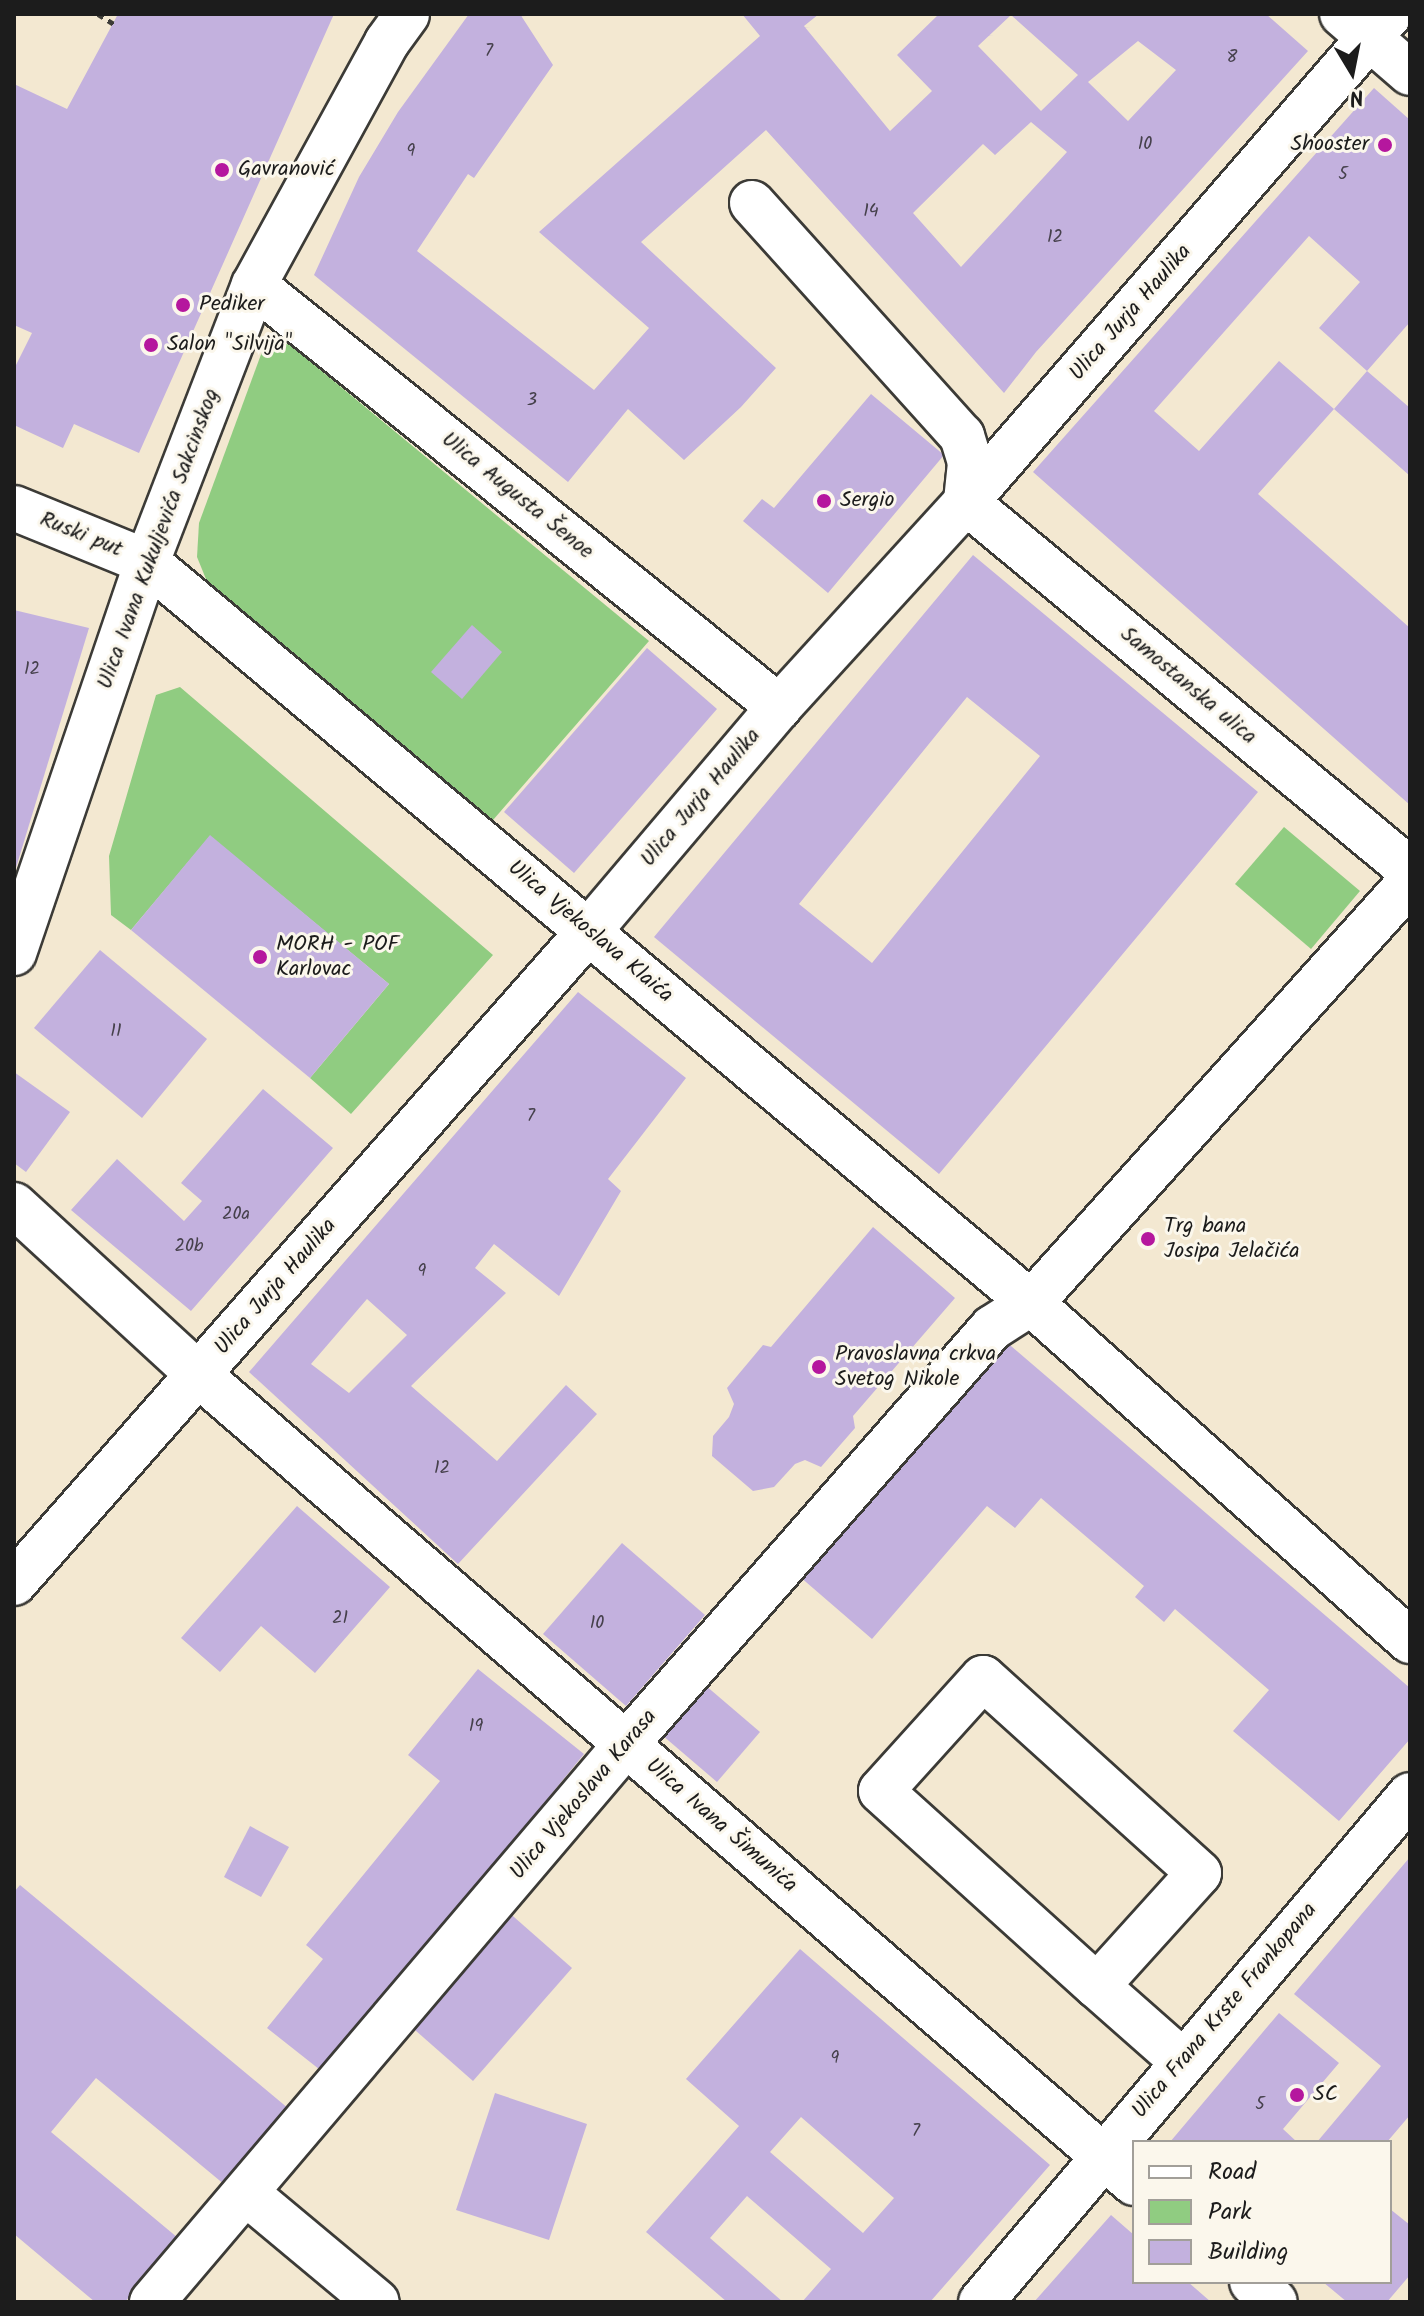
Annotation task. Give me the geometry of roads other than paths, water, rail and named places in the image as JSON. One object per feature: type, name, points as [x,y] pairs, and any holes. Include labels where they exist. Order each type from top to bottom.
[{"type":"street","name":"Ulica Ivana Kukuljevića Sakcinskog","points":[[14,953],[147,562],[254,285],[387,42],[407,14]]},
{"type":"street","points":[[1367,22],[1410,73]]},
{"type":"street","name":"Ulica Jurja Haulika","points":[[14,1583],[589,931],[779,707],[966,502],[1367,22]]},
{"type":"street","points":[[752,203],[962,436],[970,463],[966,502]]},
{"type":"street","name":"Ulica Augusta Šenoe","points":[[254,285],[779,707]]},
{"type":"street","name":"Samostanska ulica","points":[[966,502],[1410,870]]},
{"type":"street","name":"Ruski put","points":[[14,508],[147,562]]},
{"type":"street","name":"Ulica Vjekoslava Klaića","points":[[147,562],[1031,1303]]},
{"type":"street","points":[[1410,882],[1031,1303],[1410,1641]]},
{"type":"street","name":"Ulica Ivana Šimunića","points":[[14,1205],[199,1375],[1118,2170]]},
{"type":"street","name":"Ulica Vjekoslava Karasa","points":[[152,2302],[627,1743],[992,1328],[1031,1303]]},
{"type":"street","points":[[1097,1986],[1199,1873],[983,1678],[881,1791],[1097,1986],[1182,2061]]},
{"type":"street","name":"Ulica Frana Krste Frankopana","points":[[1136,2140],[1182,2061],[1410,1795]]},
{"type":"street","name":"Ulica Frana Krste Frankopana","points":[[981,2302],[1118,2170],[1132,2146]]},
{"type":"street","points":[[246,2193],[377,2302]]},
{"type":"street","points":[[1254,2284],[1275,2302]]},
{"type":"place","name":"Shooster","points":[[1385,145]]},
{"type":"place","name":"Gavranović","points":[[222,170]]},
{"type":"place","name":"Pediker","points":[[183,305]]},
{"type":"place","name":"Salon \"Silvija\"","points":[[151,345]]},
{"type":"place","name":"Sergio","points":[[824,501]]},
{"type":"place","name":"MORH - POF Karlovac","points":[[260,957]]},
{"type":"place","name":"Trg bana Josipa Jelačića","points":[[1148,1239]]},
{"type":"place","name":"Pravoslavna crkva Svetog Nikole","points":[[819,1367]]},
{"type":"place","name":"SC","points":[[1297,2095]]}]
